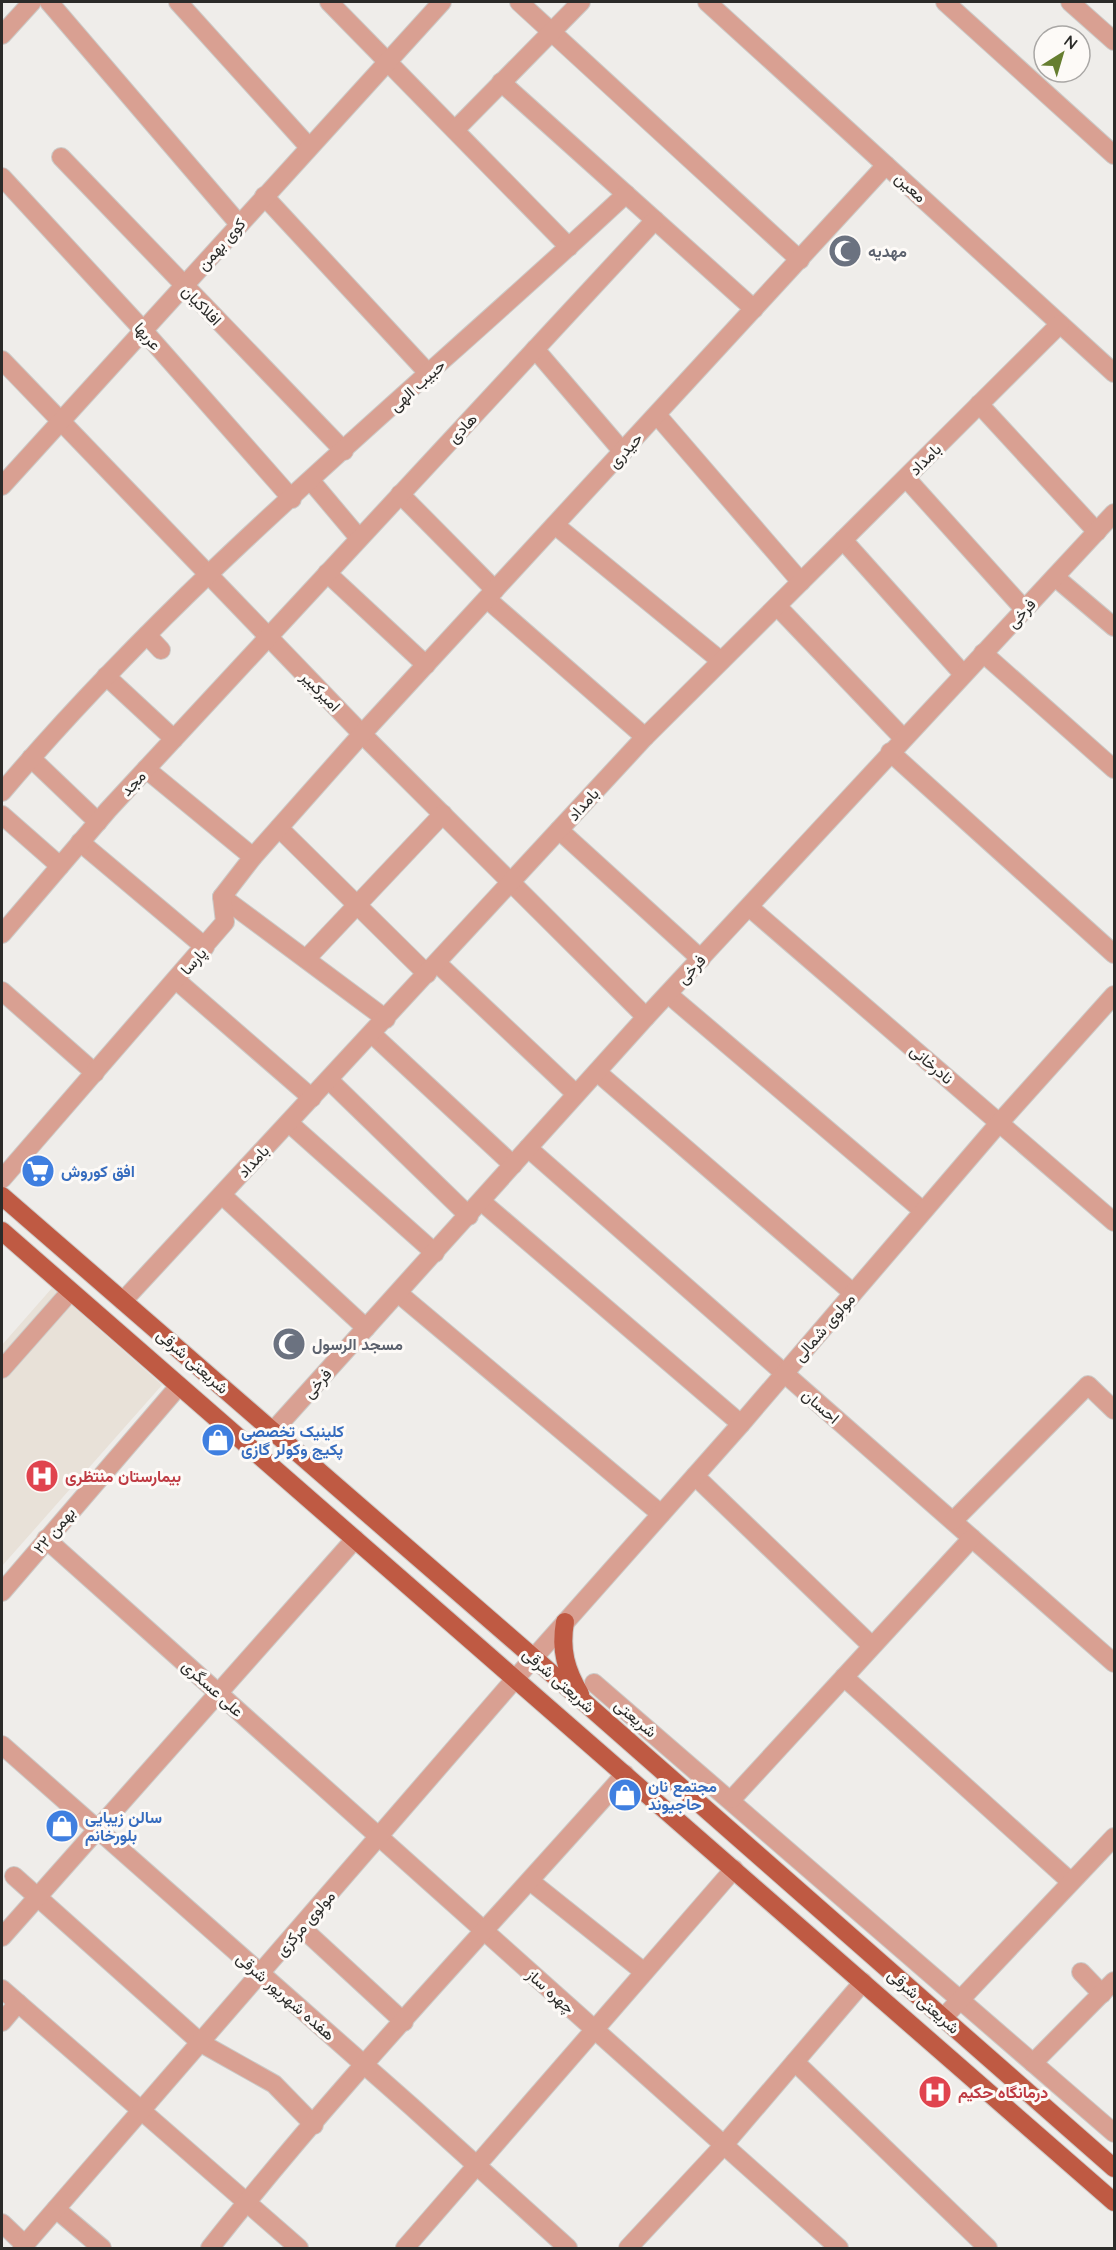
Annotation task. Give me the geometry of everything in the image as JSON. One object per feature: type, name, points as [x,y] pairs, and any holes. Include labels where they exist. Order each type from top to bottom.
[{"type":"main road","name":"شریعتی شرقی","points":[[2,1196],[534,1658],[1114,2168]]},
{"type":"main road","name":"شریعتی شرقی","points":[[2,1231],[1114,2202]]},
{"type":"main road","points":[[421,1596],[429,1596],[436,1592],[440,1577]]},
{"type":"main road","points":[[565,1622],[562,1649],[567,1667],[586,1704]]},
{"type":"main road","points":[[590,1743],[592,1734],[598,1726],[607,1723]]},
{"type":"street","points":[[2,35],[32,2]]},
{"type":"street","points":[[49,2],[239,224]]},
{"type":"street","points":[[178,2],[309,147]]},
{"type":"street","points":[[329,2],[569,247]]},
{"type":"street","name":"کوی بهمن","points":[[2,486],[442,2]]},
{"type":"street","points":[[519,2],[800,260]]},
{"type":"street","points":[[455,130],[581,2]]},
{"type":"street","name":"معین","points":[[707,2],[1114,373]]},
{"type":"street","points":[[945,2],[1114,155]]},
{"type":"street","points":[[1070,2],[1114,41]]},
{"type":"street","points":[[501,82],[754,309]]},
{"type":"street","name":"افلاکیان","points":[[61,157],[344,451]]},
{"type":"street","name":"حیدری","points":[[362,734],[886,165]]},
{"type":"street","name":"عربها","points":[[2,177],[143,330],[292,499]]},
{"type":"street","name":"حبیب الهی","points":[[2,792],[106,676],[208,574],[626,194]]},
{"type":"street","points":[[264,196],[429,374]]},
{"type":"street","name":"هادی","points":[[268,636],[655,220]]},
{"type":"street","name":"بامداد","points":[[123,1302],[645,737],[1060,324]]},
{"type":"street","points":[[535,349],[623,452]]},
{"type":"street","name":"امیرکبیر","points":[[2,360],[362,734],[646,1017]]},
{"type":"street","points":[[980,404],[1097,532]]},
{"type":"street","points":[[657,415],[801,582]]},
{"type":"street","points":[[906,478],[1024,609]]},
{"type":"street","points":[[310,482],[359,538]]},
{"type":"street","points":[[400,494],[491,594],[645,737]]},
{"type":"street","name":"فرخی","points":[[273,1431],[482,1202],[646,1017],[1114,513]]},
{"type":"street","points":[[555,525],[722,661]]},
{"type":"street","points":[[843,540],[963,674]]},
{"type":"street","points":[[327,573],[426,665]]},
{"type":"street","points":[[1055,577],[1114,627]]},
{"type":"street","points":[[777,606],[903,738]]},
{"type":"street","points":[[147,634],[161,650]]},
{"type":"street","name":"مجد","points":[[2,934],[80,842],[268,636]]},
{"type":"street","points":[[983,653],[1114,769]]},
{"type":"street","points":[[106,676],[174,739]]},
{"type":"street","points":[[362,734],[253,857],[222,897],[386,1019]]},
{"type":"street","points":[[890,752],[1114,954]]},
{"type":"street","points":[[31,758],[98,822]]},
{"type":"street","points":[[146,769],[253,857]]},
{"type":"street","points":[[306,959],[442,814]]},
{"type":"street","points":[[2,815],[60,866]]},
{"type":"street","points":[[279,828],[357,906],[576,1094]]},
{"type":"street","points":[[559,830],[701,959]]},
{"type":"street","points":[[80,842],[205,947]]},
{"type":"street","name":"پارسا","points":[[2,1179],[225,922],[222,897]]},
{"type":"street","name":"نادرخانی","points":[[749,907],[1114,1221]]},
{"type":"street","points":[[176,980],[312,1098]]},
{"type":"street","points":[[2,990],[95,1073]]},
{"type":"street","points":[[668,994],[923,1211]]},
{"type":"street","name":"مولوی شمالی","points":[[515,1679],[741,1424],[1000,1122],[1114,995]]},
{"type":"street","points":[[372,1034],[513,1165]]},
{"type":"street","points":[[597,1072],[853,1293]]},
{"type":"street","points":[[329,1080],[469,1216]]},
{"type":"street","points":[[289,1123],[435,1253]]},
{"type":"street","name":"احسان","points":[[528,1148],[1114,1663]]},
{"type":"street","points":[[222,1195],[366,1328]]},
{"type":"street","points":[[482,1202],[741,1424]]},
{"type":"street","points":[[2,1370],[70,1292]]},
{"type":"street","points":[[398,1293],[661,1514]]},
{"type":"street","points":[[953,1521],[1088,1385],[1114,1410]]},
{"type":"street","name":"۲۲ بهمن","points":[[2,1592],[178,1387]]},
{"type":"street","points":[[695,1476],[872,1646]]},
{"type":"street","points":[[732,1800],[972,1538]]},
{"type":"street","name":"علی عسگری","points":[[46,1539],[380,1837]]},
{"type":"street","points":[[2,1937],[355,1539]]},
{"type":"street","points":[[844,1677],[1071,1882]]},
{"type":"street","name":"مولوی مرکزی","points":[[24,2247],[515,1679]]},
{"type":"street","name":"شریعتی","points":[[594,1683],[678,1754]]},
{"type":"street","name":"هفده شهریور شرقی","points":[[2,1745],[365,2065],[568,2248]]},
{"type":"street","points":[[662,1771],[678,1754]]},
{"type":"street","name":"شریعتی شرقی","points":[[678,1754],[1114,2133]]},
{"type":"street","points":[[210,2248],[246,2202],[365,2065],[625,1774]]},
{"type":"street","name":"چهره ساز","points":[[380,1837],[839,2248]]},
{"type":"street","points":[[944,2018],[1071,1882],[1113,1842]]},
{"type":"street","points":[[406,2248],[734,1869]]},
{"type":"street","points":[[14,1876],[201,2043],[274,2084],[314,2125]]},
{"type":"street","points":[[530,1881],[644,1972]]},
{"type":"street","points":[[302,1927],[404,2022]]},
{"type":"street","points":[[1033,2062],[1108,1988],[1081,1972]]},
{"type":"street","points":[[628,2248],[723,2146],[863,1983]]},
{"type":"street","points":[[2,1989],[299,2248]]},
{"type":"street","points":[[2,2022],[18,2003]]},
{"type":"street","points":[[795,2062],[988,2248]]},
{"type":"street","points":[[56,2209],[102,2248]]},
{"type":"street","points":[[2,2223],[24,2247]]},
{"type":"shaded area","name":"بیمارستان منتظری","points":[[52,1288],[162,1385],[2,1566],[2,1345]]},
{"type":"place","name":"مهدیه","points":[[845,251]]},
{"type":"place","name":"افق کوروش","points":[[38,1171]]},
{"type":"place","name":"مسجد الرسول","points":[[289,1344]]},
{"type":"place","name":"کلینیک تخصصی پکیج وکولر گازی","points":[[218,1440]]},
{"type":"place","name":"بیمارستان منتظری","points":[[42,1476]]},
{"type":"place","name":"مجتمع نان حاجیوند","points":[[625,1795]]},
{"type":"place","name":"سالن زیبایی بلورخانم","points":[[62,1826]]},
{"type":"place","name":"درمانگاه حکیم","points":[[935,2092]]}]
